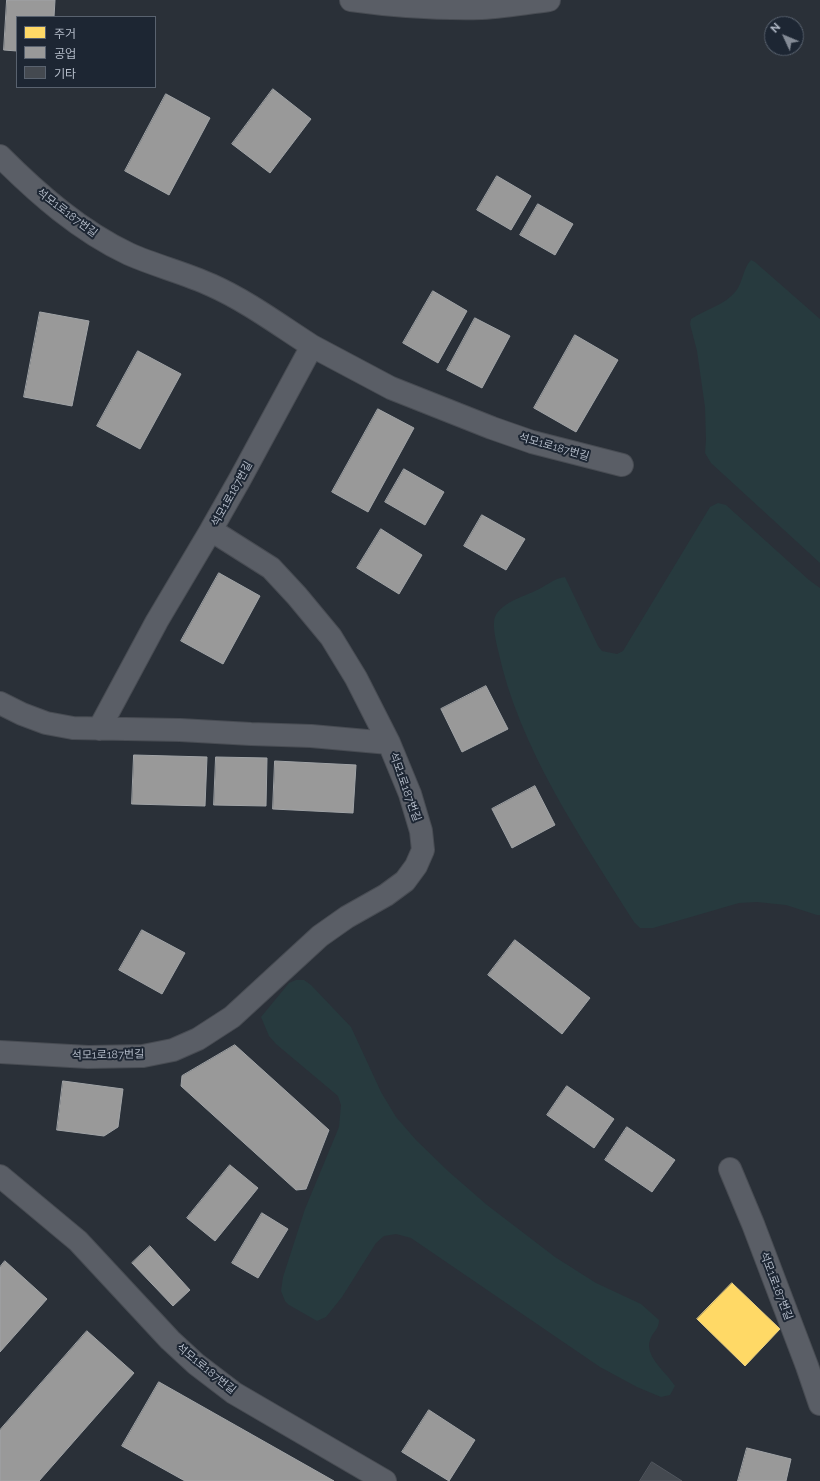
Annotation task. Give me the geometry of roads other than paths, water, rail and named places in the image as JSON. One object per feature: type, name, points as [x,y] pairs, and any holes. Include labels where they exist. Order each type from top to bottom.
[{"type":"lane","points":[[351,0],[410,6],[483,8],[548,0]]},
{"type":"lane","name":"석모1로187번길","points":[[0,156],[44,198],[76,223],[107,242],[130,254],[212,285],[246,303],[312,346],[391,388],[492,428],[532,442],[622,465]]},
{"type":"lane","name":"석모1로187번길","points":[[0,1052],[88,1057],[143,1056],[173,1050],[198,1039],[232,1017],[320,936],[347,917],[405,881],[416,866],[423,850],[421,831],[410,794],[389,743],[356,678],[330,637],[298,596],[271,568],[211,530],[312,346]]},
{"type":"lane","points":[[99,729],[157,621],[211,530]]},
{"type":"lane","points":[[0,703],[22,714],[46,722],[73,728],[180,730],[311,736],[389,743]]},
{"type":"lane","name":"석모1로187번길","points":[[730,1169],[753,1224],[820,1404]]},
{"type":"lane","name":"석모1로187번길","points":[[0,1176],[78,1241],[170,1340],[196,1364],[234,1393],[385,1481]]}]
